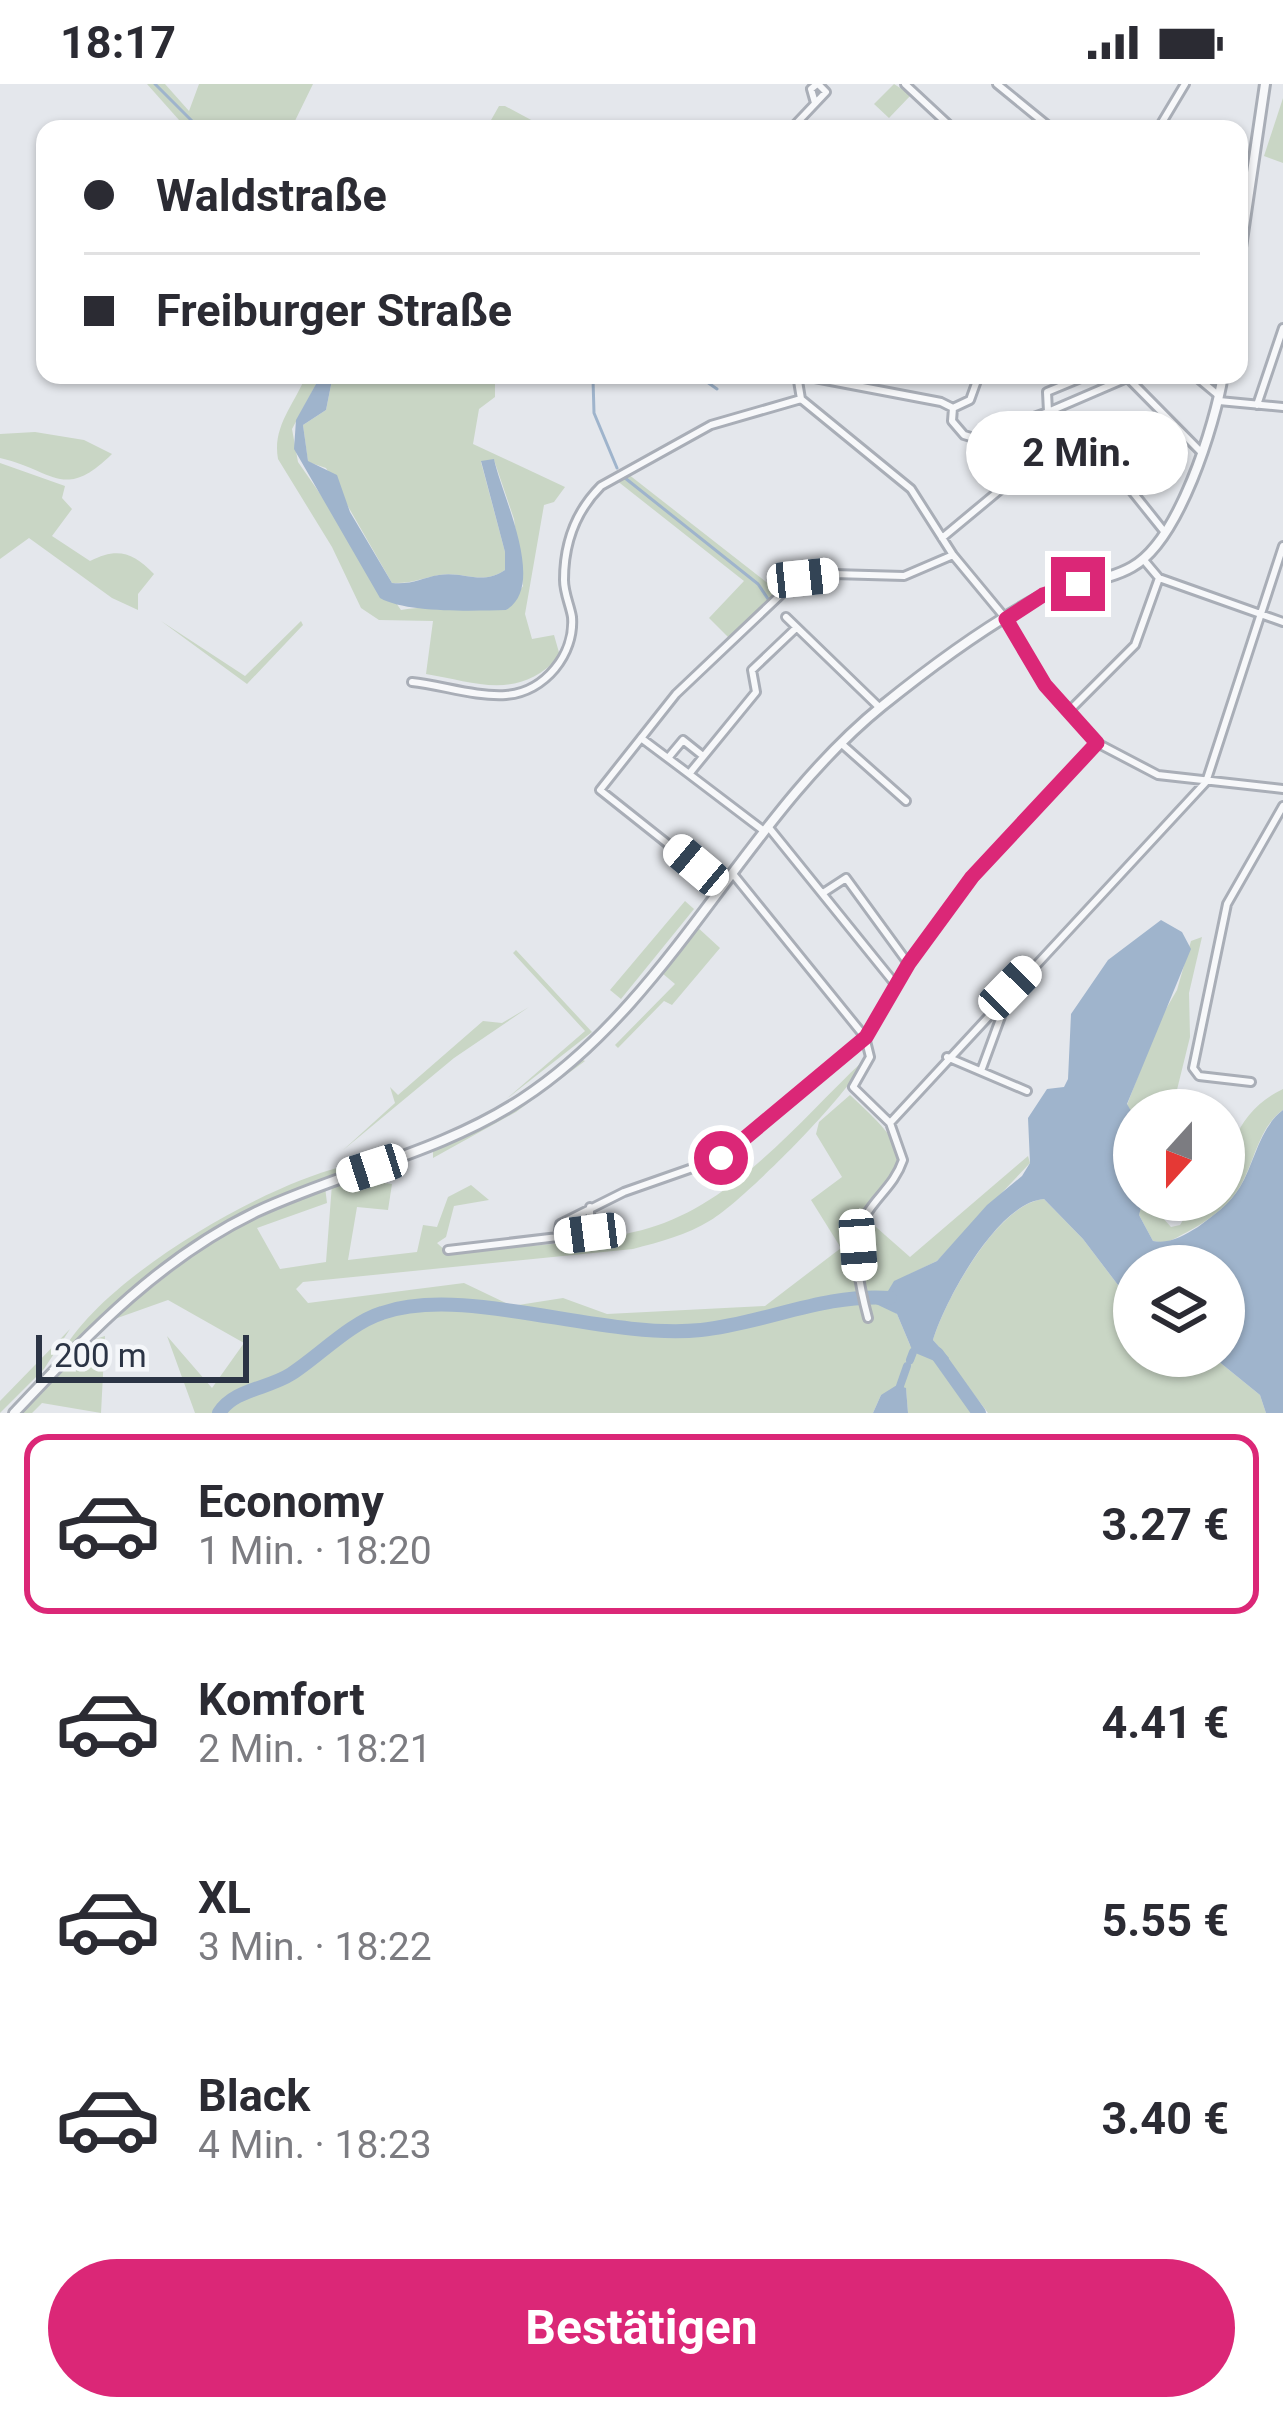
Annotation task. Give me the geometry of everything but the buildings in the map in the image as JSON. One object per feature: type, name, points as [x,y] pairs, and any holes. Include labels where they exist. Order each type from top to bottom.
[{"type":"street","points":[[905,84],[942,120]]},
{"type":"street","points":[[916,94],[926,84]]},
{"type":"street","points":[[997,84],[1041,120]]},
{"type":"street","points":[[1163,120],[1185,84]]},
{"type":"street","points":[[1248,197],[1264,84]]},
{"type":"street","points":[[812,85],[815,103]]},
{"type":"street","points":[[799,120],[826,92],[812,85]]},
{"type":"street","points":[[1257,405],[1283,328]]},
{"type":"street","points":[[799,384],[801,399],[892,469],[1006,619],[1035,671],[1097,743],[1144,770],[1283,789]]},
{"type":"street","points":[[840,384],[953,408],[970,400],[976,384]]},
{"type":"street","points":[[1048,412],[1047,392],[1066,384]]},
{"type":"street","points":[[981,440],[999,428],[1109,384]]},
{"type":"street","points":[[1134,384],[1205,455]]},
{"type":"street","points":[[1202,384],[1219,398],[1283,407]]},
{"type":"street","points":[[14,1413],[131,1293],[212,1235],[301,1192],[442,1142],[524,1098],[596,1038],[768,831],[880,708],[1043,595],[1143,560],[1205,455],[1221,384]]},
{"type":"street","points":[[412,682],[505,695],[544,679],[566,654],[572,635],[563,583],[575,523],[586,500],[601,486],[710,425],[801,399]]},
{"type":"street","points":[[942,538],[1007,484],[981,440],[952,422],[953,408]]},
{"type":"street","points":[[1048,412],[1078,433]]},
{"type":"street","points":[[1111,465],[1163,530]]},
{"type":"street","points":[[890,1124],[946,1057],[1206,782],[1283,546]]},
{"type":"street","points":[[722,887],[600,790],[698,671],[793,584],[833,574],[904,576],[953,555]]},
{"type":"street","points":[[1143,560],[1159,578],[1283,622]]},
{"type":"street","points":[[1070,711],[1106,680],[1135,645],[1159,578]]},
{"type":"street","points":[[786,617],[880,708]]},
{"type":"street","points":[[689,774],[756,692],[752,670],[795,629]]},
{"type":"street","points":[[641,738],[768,831],[896,985]]},
{"type":"street","points":[[668,758],[682,740],[704,757]]},
{"type":"street","points":[[558,1237],[560,1224],[590,1207],[721,1158],[866,1037],[909,963],[972,877],[1097,743]]},
{"type":"street","points":[[843,745],[906,801]]},
{"type":"street","points":[[1250,1082],[1199,1076],[1193,1068],[1227,904],[1283,806]]},
{"type":"street","points":[[733,873],[866,1037],[870,1057],[854,1093],[890,1124],[903,1160],[892,1185],[861,1225],[863,1300],[868,1318]]},
{"type":"street","points":[[823,893],[846,878],[909,963]]},
{"type":"street","points":[[981,1071],[1010,988]]},
{"type":"street","points":[[946,1057],[1027,1091]]},
{"type":"street","points":[[448,1250],[590,1233],[590,1207]]},
{"type":"green space","points":[[147,84],[165,84],[189,111],[199,84],[313,84],[295,120],[179,120]]},
{"type":"green space","points":[[894,84],[911,95],[889,118],[874,104]]},
{"type":"green space","points":[[1283,98],[1283,163],[1264,156]]},
{"type":"green space","points":[[499,106],[505,106],[531,120],[491,120]]},
{"type":"green space","points":[[302,384],[316,384],[292,429],[298,462],[401,610],[506,610],[523,586],[514,519],[494,460],[481,462],[505,552],[505,570],[480,578],[448,574],[392,583],[326,468],[308,462],[303,425],[326,410],[331,384],[495,384],[495,397],[479,409],[473,444],[565,487],[554,502],[544,505],[525,614],[532,639],[554,635],[560,656],[544,670],[512,684],[479,684],[426,674],[433,621],[379,620],[361,608],[332,547],[278,459],[281,426]]},
{"type":"green space","points":[[35,432],[84,440],[112,454],[81,477],[69,480],[0,458],[0,434]]},
{"type":"green space","points":[[0,463],[65,486],[62,498],[72,509],[52,536],[90,561],[124,554],[154,574],[138,594],[138,610],[112,598],[29,538],[0,559]]},
{"type":"green space","points":[[628,474],[779,592],[729,638],[709,618],[744,581],[616,480]]},
{"type":"green space","points":[[161,621],[245,676],[301,621],[303,625],[247,684]]},
{"type":"green space","points":[[685,901],[694,909],[621,999],[610,990]]},
{"type":"green space","points":[[695,925],[720,948],[672,1005],[664,1001],[618,1048],[615,1045],[675,984],[662,973],[588,1056]]},
{"type":"green space","points":[[1202,937],[1189,993],[1190,1037],[1177,1089],[1133,1089],[1159,1021],[1177,990],[1191,941]]},
{"type":"green space","points":[[516,950],[592,1032],[505,1100],[585,1031],[513,953]]},
{"type":"green space","points":[[529,1007],[454,1058],[342,1151],[395,1103],[390,1087],[398,1095],[483,1021],[502,1023]]},
{"type":"green space","points":[[580,1059],[585,1061],[516,1112],[433,1158],[433,1150],[516,1107]]},
{"type":"green space","points":[[863,1061],[840,1096],[771,1169],[726,1209],[683,1234],[633,1249],[303,1282],[296,1289],[308,1303],[464,1283],[512,1306],[563,1298],[607,1314],[765,1306],[841,1248],[811,1200],[842,1177],[816,1134],[819,1122],[850,1095],[881,1125],[897,1151],[892,1179],[860,1213],[910,1257],[1028,1156],[1030,1163],[937,1261],[908,1275],[886,1306],[897,1314],[910,1345],[943,1352],[933,1340],[976,1256],[1009,1217],[1044,1199],[1113,1278],[1113,1377],[1238,1377],[1260,1395],[1266,1413],[988,1413],[963,1380],[958,1385],[974,1413],[908,1413],[906,1389],[881,1395],[873,1413],[195,1413],[167,1336],[212,1388],[244,1343],[168,1300],[109,1321],[214,1239],[325,1187],[327,1203],[257,1228],[280,1269],[326,1262],[332,1184],[372,1171],[376,1182],[392,1184],[388,1210],[357,1207],[348,1260],[417,1252],[423,1225],[437,1227],[448,1197],[471,1185],[489,1200],[454,1206],[446,1237],[437,1243],[448,1253],[576,1242],[649,1228],[710,1200],[790,1133]]},
{"type":"green space","points":[[1283,1089],[1283,1110],[1263,1135],[1245,1177],[1245,1121]]},
{"type":"green space","points":[[341,1167],[341,1173],[242,1217],[173,1258],[61,1355],[109,1297],[185,1240],[268,1194]]},
{"type":"green space","points":[[1142,1221],[1166,1221],[1171,1227],[1204,1221],[1166,1243],[1153,1241]]},
{"type":"green space","points":[[70,1329],[44,1369],[0,1413],[0,1401]]},
{"type":"green space","points":[[105,1336],[101,1413],[42,1403],[32,1413],[20,1413],[86,1342]]},
{"type":"water","points":[[316,384],[331,384],[326,410],[303,425],[308,461],[337,475],[350,512],[392,583],[448,574],[480,578],[505,570],[505,552],[481,461],[494,459],[523,561],[518,598],[506,610],[458,611],[422,609],[380,598],[294,449],[296,420]]},
{"type":"water","points":[[1161,920],[1182,932],[1191,949],[1133,1089],[1113,1089],[1113,1221],[1142,1221],[1153,1241],[1182,1236],[1206,1221],[1245,1221],[1245,1177],[1263,1136],[1283,1110],[1283,1413],[1266,1413],[1260,1395],[1238,1377],[1245,1377],[1245,1245],[1113,1245],[1113,1278],[1044,1199],[1009,1217],[961,1279],[933,1340],[949,1358],[944,1365],[913,1352],[897,1314],[876,1304],[876,1292],[888,1291],[894,1281],[937,1261],[987,1205],[1022,1176],[1030,1163],[1028,1118],[1047,1089],[1064,1087],[1071,1014],[1108,960]]},
{"type":"water","points":[[897,1385],[906,1388],[908,1413],[873,1413],[881,1395]]},
{"type":"waterway","points":[[155,84],[191,120]]},
{"type":"waterway","points":[[593,384],[594,413],[617,468]]},
{"type":"waterway","points":[[710,384],[717,389]]},
{"type":"waterway","points":[[625,478],[758,584],[768,599]]},
{"type":"waterway","points":[[219,1413],[242,1394],[291,1374],[370,1318],[416,1306],[493,1308],[662,1331],[725,1326],[842,1300],[890,1298]]},
{"type":"waterway","points":[[910,1360],[913,1352]]},
{"type":"waterway","points":[[937,1354],[979,1413]]},
{"type":"waterway","points":[[900,1386],[907,1366]]},
{"type":"route","points":[[721,1158],[866,1037],[909,963],[972,877],[1097,743],[1045,685],[1006,619],[1043,595],[1078,584]]}]
